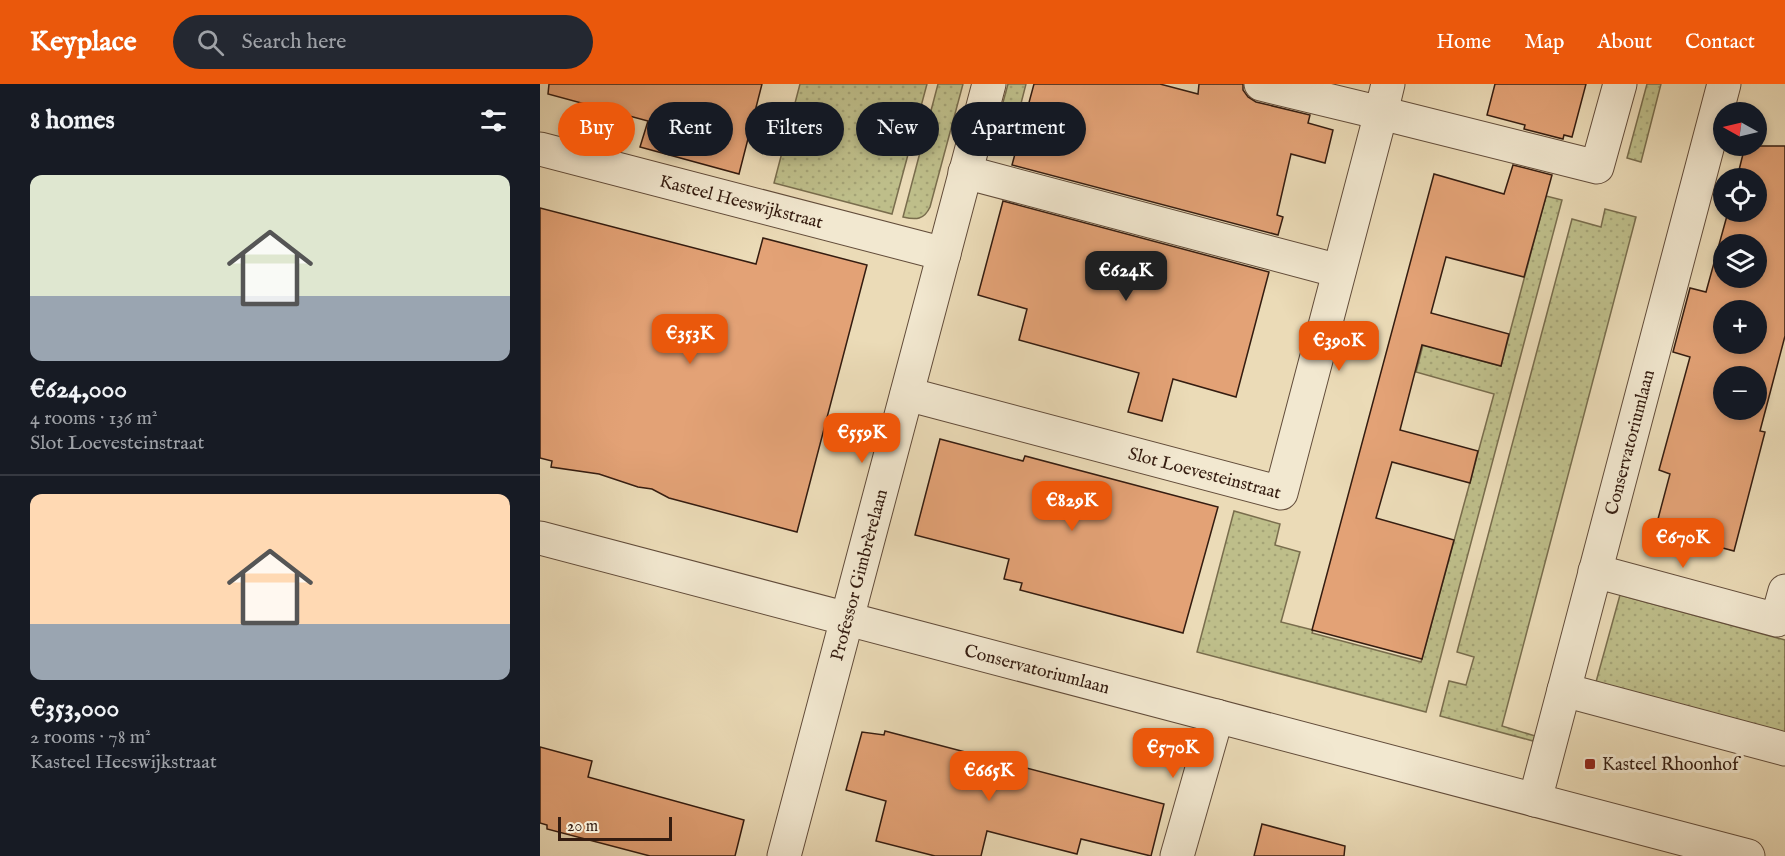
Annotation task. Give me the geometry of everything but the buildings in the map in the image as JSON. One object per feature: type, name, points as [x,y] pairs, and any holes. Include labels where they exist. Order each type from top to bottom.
[{"type":"street","name":"Professor Gimbrèrelaan","points":[[784,856],[989,84]]},
{"type":"street","points":[[1261,84],[1384,99],[1597,167],[1620,84]]},
{"type":"street","name":"Conservatoriumlaan","points":[[1535,800],[1724,84]]},
{"type":"street","name":"Slot Loevesteinstraat","points":[[907,394],[1281,493],[1384,99]]},
{"type":"street","name":"Kasteel Heeswijkstraat","points":[[540,149],[944,254]]},
{"type":"street","points":[[965,172],[1339,271]]},
{"type":"street","name":"Conservatoriumlaan","points":[[540,538],[1737,855]]},
{"type":"street","points":[[1596,571],[1777,620],[1785,591]]},
{"type":"street","points":[[1564,690],[1785,749]]},
{"type":"street","points":[[1178,856],[1217,716]]},
{"type":"green space","points":[[800,84],[927,84],[922,102],[856,102],[856,156],[908,156],[892,214],[774,183],[781,156],[844,156],[844,102],[795,102]]},
{"type":"green space","points":[[938,84],[963,84],[958,102],[951,102],[951,129],[930,207],[919,218],[912,219],[903,217],[919,156],[939,156],[939,102],[933,102]]},
{"type":"green space","points":[[1008,84],[1026,84],[1021,102],[1003,102]]},
{"type":"green space","points":[[1647,84],[1661,84],[1641,162],[1627,158]]},
{"type":"green space","points":[[1546,196],[1562,200],[1426,712],[1197,652],[1234,511],[1280,524],[1275,545],[1300,552],[1281,622],[1313,630],[1312,633],[1421,662],[1494,394],[1416,372],[1423,345],[1501,366]]},
{"type":"green space","points":[[1605,209],[1636,217],[1502,726],[1542,738],[1543,741],[1534,738],[1533,741],[1440,716],[1449,681],[1466,685],[1474,657],[1457,652],[1572,219],[1601,227]]},
{"type":"green space","points":[[1620,595],[1785,640],[1785,734],[1596,682]]},
{"type":"place","name":"Kasteel Rhoonhof","points":[[1590,764]]}]
